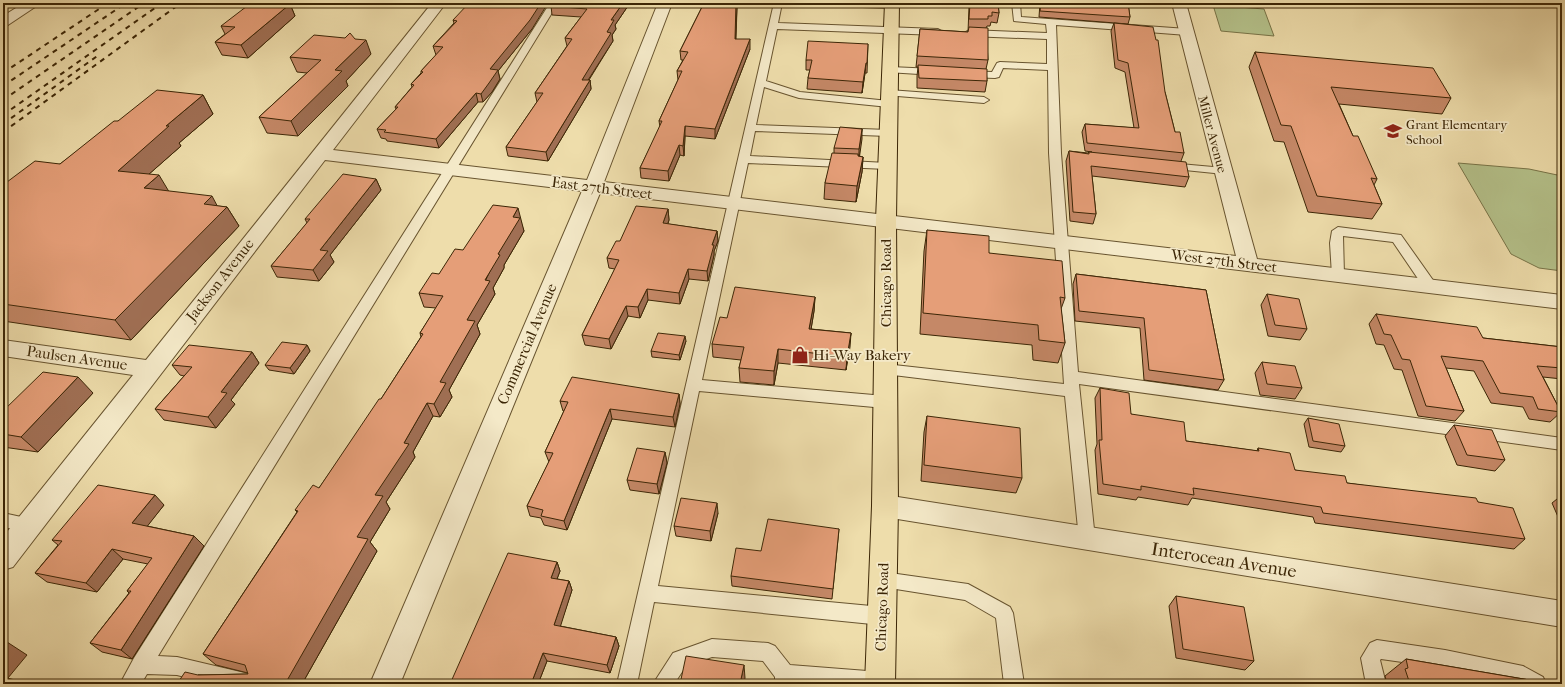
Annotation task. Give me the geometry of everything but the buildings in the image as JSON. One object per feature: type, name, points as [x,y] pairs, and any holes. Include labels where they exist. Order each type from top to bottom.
[{"type":"main road","name":"Chicago Road","points":[[880,682],[885,506],[886,220],[892,4]]},
{"type":"street","points":[[3,22],[34,3]]},
{"type":"street","name":"Jackson Avenue","points":[[3,558],[439,3]]},
{"type":"street","name":"Commercial Avenue","points":[[385,684],[593,187],[665,3]]},
{"type":"street","name":"Miller Avenue","points":[[1179,3],[1248,264]]},
{"type":"street","name":"East 27th Street","points":[[319,154],[886,220]]},
{"type":"street","name":"West 27th Street","points":[[886,220],[1562,302]]},
{"type":"street","name":"Paulsen Avenue","points":[[3,348],[151,369]]},
{"type":"street","name":"Interocean Avenue","points":[[885,506],[1562,614]]},
{"type":"lane","points":[[130,684],[554,3]]},
{"type":"lane","points":[[627,684],[778,3]]},
{"type":"lane","points":[[833,3],[892,4]]},
{"type":"lane","points":[[1016,3],[1017,19],[1187,32]]},
{"type":"lane","points":[[1051,22],[1059,154],[1062,242],[1072,384],[1087,539]]},
{"type":"lane","points":[[773,26],[945,32]]},
{"type":"lane","points":[[960,33],[1052,36]]},
{"type":"lane","points":[[890,70],[995,75],[1000,65],[1053,67]]},
{"type":"lane","points":[[761,83],[799,95],[984,100]]},
{"type":"lane","points":[[751,128],[888,134]]},
{"type":"lane","points":[[744,159],[888,166]]},
{"type":"lane","points":[[1155,164],[1224,172]]},
{"type":"lane","points":[[1338,275],[1336,243],[1338,232],[1389,237],[1397,238],[1430,286]]},
{"type":"lane","points":[[885,369],[1072,384],[1562,444]]},
{"type":"lane","points":[[694,385],[885,402]]},
{"type":"lane","points":[[3,520],[29,525]]},
{"type":"lane","points":[[883,580],[968,592],[1004,612],[1014,684]]},
{"type":"lane","points":[[648,593],[882,616]]},
{"type":"lane","points":[[664,684],[680,659],[712,648],[768,652],[785,679],[880,682]]},
{"type":"lane","points":[[1376,684],[1370,658],[1377,649],[1445,659],[1523,675],[1536,684]]},
{"type":"lane","points":[[141,665],[177,666],[249,684]]},
{"type":"green space","points":[[1213,5],[1264,9],[1274,36],[1221,31]]},
{"type":"green space","points":[[1458,163],[1529,169],[1562,176],[1562,271],[1539,268],[1511,254]]},
{"type":"railway","points":[[3,73],[108,3]]},
{"type":"railway","points":[[3,86],[126,3]]},
{"type":"railway","points":[[3,100],[144,3]]},
{"type":"railway","points":[[3,115],[162,3]]},
{"type":"railway","points":[[3,132],[181,3]]},
{"type":"railway","points":[[3,124],[100,54]]},
{"type":"place","name":"Grant Elementary School","points":[[1393,131]]},
{"type":"place","name":"Hi-Way Bakery","points":[[800,355]]}]
